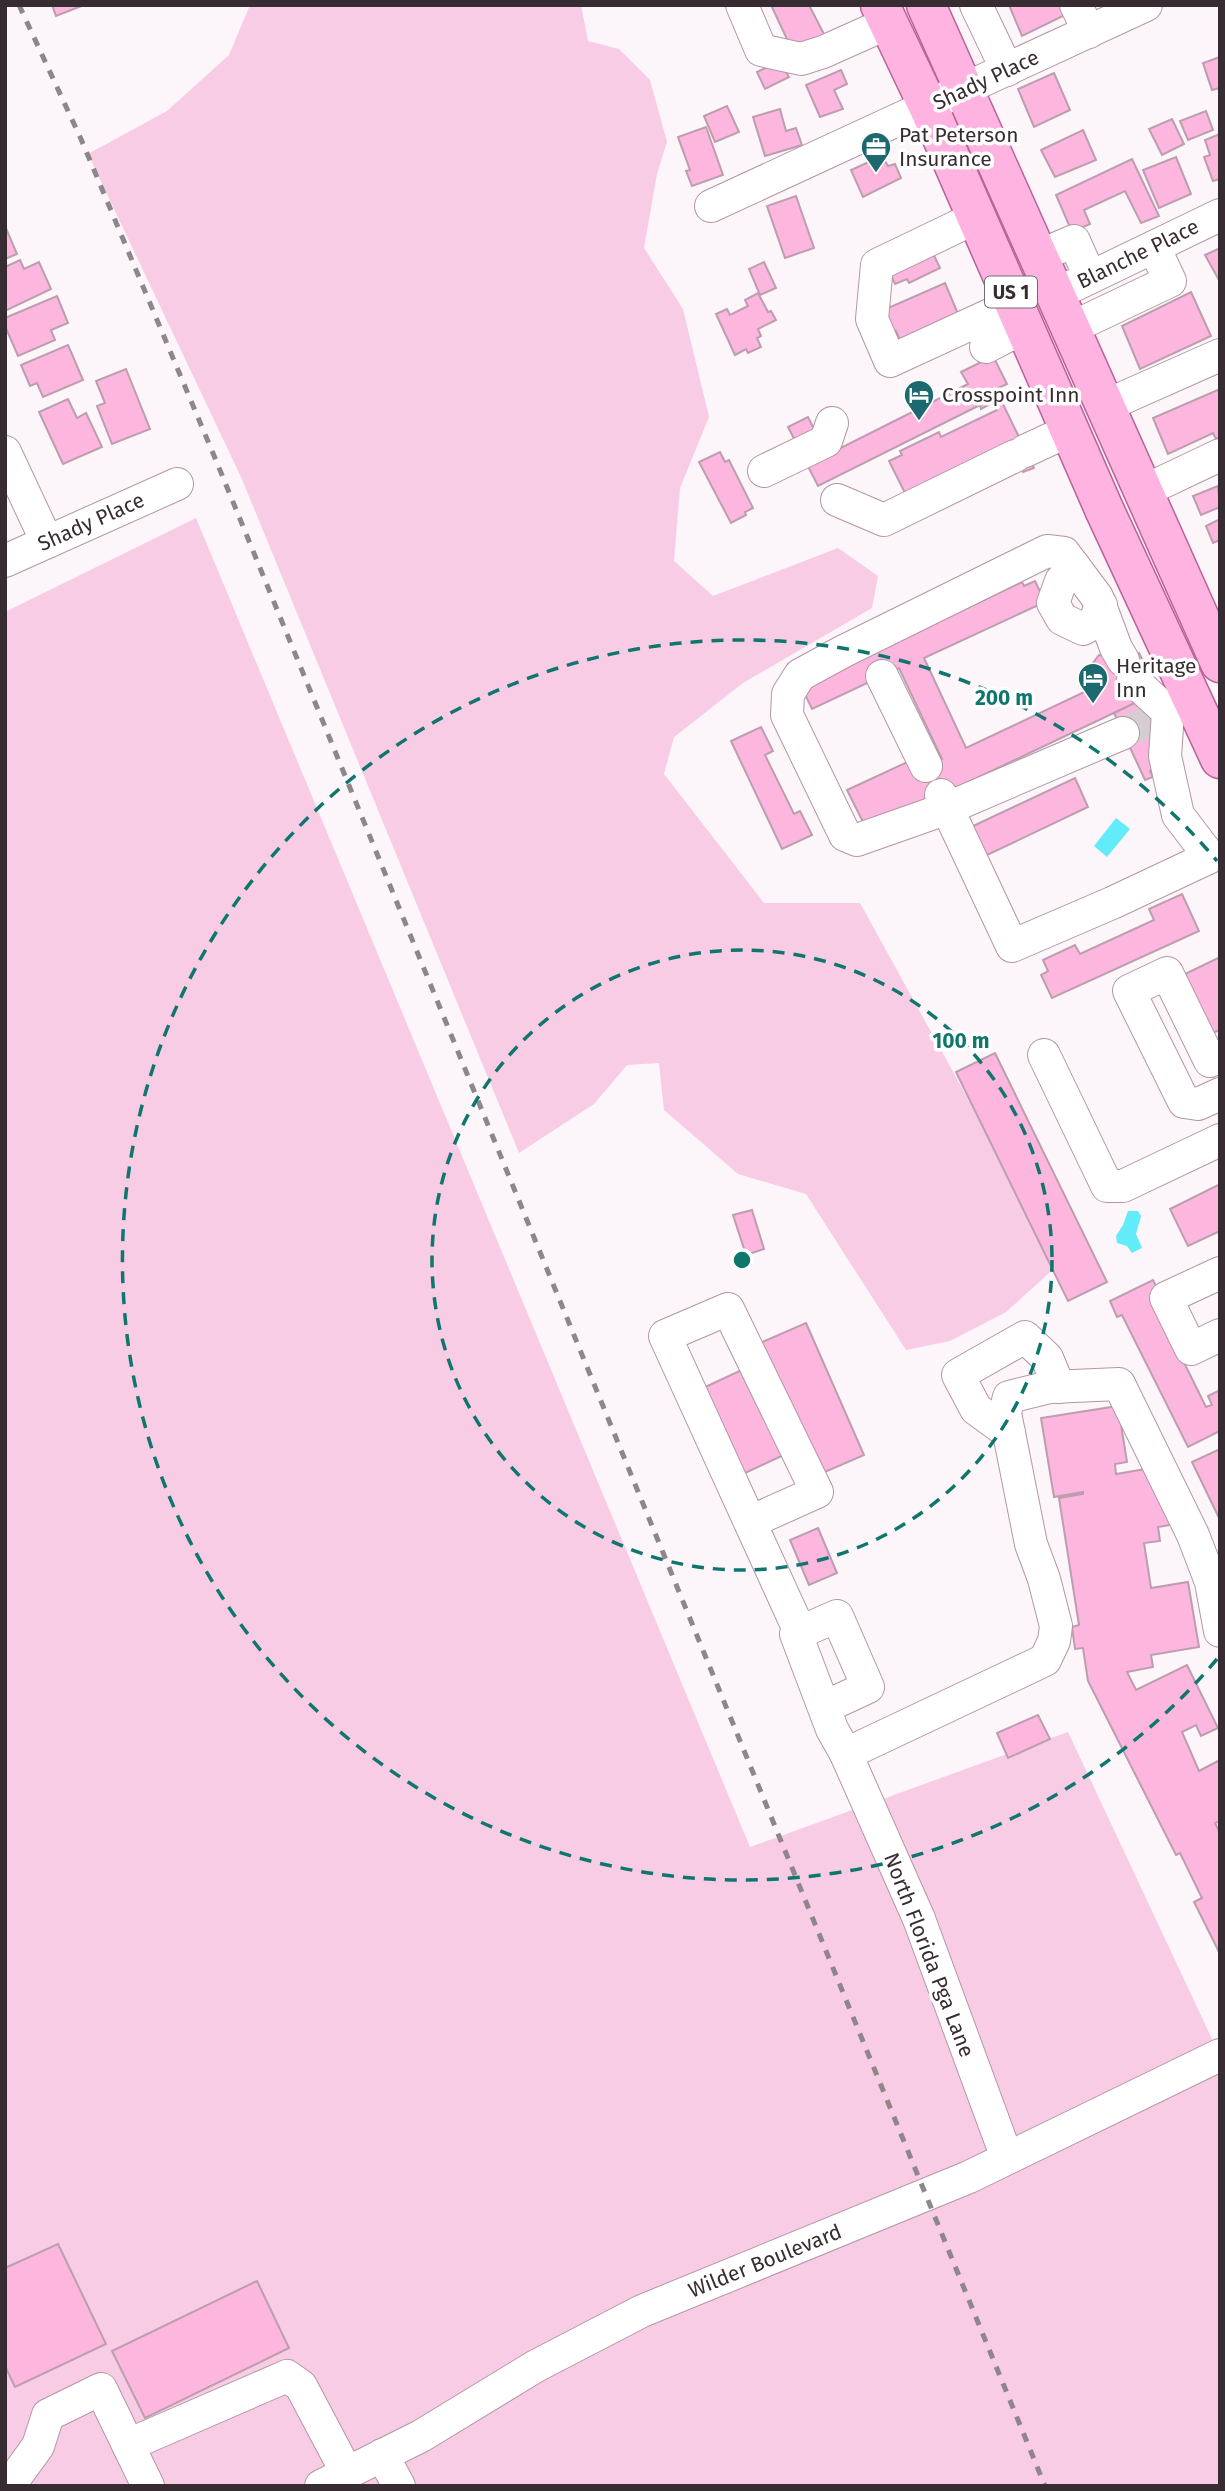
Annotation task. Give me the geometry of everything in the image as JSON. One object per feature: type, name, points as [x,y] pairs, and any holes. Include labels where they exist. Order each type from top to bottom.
[{"type":"main road","name":"US 1","points":[[926,5],[1220,663]]},
{"type":"main road","name":"US 1","points":[[884,14],[977,217],[997,318],[1070,430],[1194,712],[1220,759]]},
{"type":"street","points":[[742,5],[761,50],[801,59],[823,52],[884,14]]},
{"type":"street","points":[[976,5],[1007,70]]},
{"type":"street","name":"Shady Place","points":[[710,206],[1007,70],[1082,19],[1146,5]]},
{"type":"street","name":"Blanche Place","points":[[1063,311],[1090,277],[1220,215]]},
{"type":"street","points":[[977,217],[941,250],[877,265],[873,319],[890,361],[997,318]]},
{"type":"street","points":[[1039,256],[1074,241],[1090,277]]},
{"type":"street","points":[[1063,311],[1170,281],[1154,247]]},
{"type":"street","points":[[1105,406],[1220,355]]},
{"type":"street","points":[[764,471],[826,441],[832,423]]},
{"type":"street","points":[[837,500],[884,520],[1070,430]]},
{"type":"street","points":[[5,452],[47,542]]},
{"type":"street","points":[[1142,492],[1220,455]]},
{"type":"street","name":"Shady Place","points":[[5,561],[177,484]]},
{"type":"street","points":[[944,801],[1012,946],[1215,855],[1178,815],[1165,756],[1194,712],[1128,670],[1116,648],[1099,601],[1064,554],[1047,551],[873,657],[800,675],[788,694],[786,715],[845,835],[857,840],[944,801],[1123,733]]},
{"type":"street","points":[[1074,566],[1061,581],[1054,603],[1062,620],[1083,629],[1095,621],[1099,601]]},
{"type":"street","points":[[1099,601],[1148,605]]},
{"type":"street","points":[[873,657],[926,766]]},
{"type":"street","points":[[1220,1056],[1210,1061],[1167,973],[1129,991],[1184,1102],[1198,1104],[1220,1094]]},
{"type":"street","points":[[1044,1055],[1107,1186],[1123,1186],[1220,1140]]},
{"type":"street","points":[[1220,1272],[1166,1298],[1191,1349],[1220,1335]]},
{"type":"street","name":"North Florida Pga Lane","points":[[750,1522],[817,1492],[728,1309],[665,1336],[800,1632],[796,1634],[832,1729],[846,1754],[919,1919],[1007,2158]]},
{"type":"street","points":[[1009,1433],[976,1409],[958,1375],[1025,1338],[1046,1358],[1059,1387]]},
{"type":"street","points":[[846,1754],[1045,1660],[1054,1641],[1056,1626],[1048,1592],[1031,1544],[1009,1433],[1006,1413],[1009,1397],[1059,1387],[1119,1384],[1193,1535],[1211,1582],[1220,1630]]},
{"type":"street","points":[[800,1632],[837,1616],[868,1687],[825,1707]]},
{"type":"street","name":"Wilder Boulevard","points":[[334,2479],[421,2436],[536,2366],[642,2311],[937,2191],[1220,2055]]},
{"type":"street","points":[[128,2445],[287,2375],[301,2386],[334,2479]]},
{"type":"street","points":[[9,2486],[38,2446],[48,2415],[101,2389],[148,2486]]},
{"type":"street","points":[[382,2455],[399,2486]]},
{"type":"shaded area","points":[[250,5],[581,5],[588,41],[619,49],[650,80],[667,142],[657,174],[644,248],[683,309],[709,417],[680,488],[674,561],[713,596],[838,548],[878,576],[872,608],[743,683],[674,737],[664,774],[764,903],[860,903],[1059,1264],[1006,1312],[950,1341],[906,1350],[806,1194],[738,1174],[664,1110],[659,1063],[627,1065],[594,1104],[519,1153],[241,477],[88,154],[167,111],[229,55]]},
{"type":"shaded area","points":[[196,518],[750,1847],[1068,1732],[1220,2056],[1220,2486],[5,2486],[5,612]]},
{"type":"water","points":[[1116,818],[1130,829],[1107,857],[1094,846]]},
{"type":"water","points":[[1128,1211],[1138,1211],[1141,1216],[1136,1234],[1142,1248],[1132,1253],[1127,1246],[1117,1243],[1116,1236]]},
{"type":"building","points":[[52,5],[84,5],[56,16]]},
{"type":"building","points":[[771,5],[809,5],[826,38],[793,52]]},
{"type":"building","points":[[1009,5],[1063,5],[1067,14],[1022,36]]},
{"type":"building","points":[[1220,57],[1220,88],[1212,90],[1203,63]]},
{"type":"building","points":[[780,61],[789,77],[765,89],[757,72]]},
{"type":"building","points":[[841,70],[847,84],[834,90],[843,109],[820,117],[806,85]]},
{"type":"building","points":[[1054,73],[1070,110],[1034,127],[1018,89]]},
{"type":"building","points":[[727,106],[739,132],[715,142],[704,116]]},
{"type":"building","points":[[780,109],[786,131],[796,128],[802,145],[765,156],[753,117]]},
{"type":"building","points":[[1206,111],[1213,130],[1188,140],[1180,121]]},
{"type":"building","points":[[1172,119],[1184,144],[1162,155],[1149,129]]},
{"type":"building","points":[[706,127],[723,175],[692,186],[686,171],[690,170],[678,137]]},
{"type":"building","points":[[1083,130],[1096,160],[1055,177],[1041,150]]},
{"type":"building","points":[[1220,134],[1220,179],[1213,181],[1204,157],[1210,155],[1205,140]]},
{"type":"building","name":"Pat Peterson Insurance","points":[[882,156],[888,166],[895,164],[901,178],[863,197],[851,170]]},
{"type":"building","points":[[1176,157],[1191,194],[1159,208],[1143,170]]},
{"type":"building","points":[[1132,159],[1159,216],[1141,223],[1125,191],[1084,210],[1090,224],[1072,232],[1056,195]]},
{"type":"building","points":[[796,196],[814,248],[785,258],[767,206]]},
{"type":"building","points":[[5,226],[17,254],[5,259]]},
{"type":"building","points":[[928,243],[940,268],[909,283],[907,279],[895,284],[885,263]]},
{"type":"building","points":[[1220,248],[1220,282],[1205,255]]},
{"type":"building","points":[[20,260],[24,269],[39,262],[51,289],[5,311],[5,267]]},
{"type":"building","points":[[764,262],[776,288],[760,295],[749,269]]},
{"type":"building","points":[[945,283],[961,321],[903,347],[896,331],[888,334],[879,312]]},
{"type":"building","points":[[1191,292],[1211,336],[1140,369],[1122,326]]},
{"type":"building","points":[[758,293],[768,312],[771,311],[776,320],[758,329],[761,336],[757,338],[761,347],[748,353],[746,349],[735,355],[716,314],[727,309],[730,315],[748,306],[745,300]]},
{"type":"building","points":[[57,296],[68,323],[51,330],[55,340],[18,356],[5,326],[5,318]]},
{"type":"building","points":[[68,345],[83,380],[43,397],[37,383],[30,386],[21,365]]},
{"type":"building","name":"Crosspoint Inn","points":[[993,356],[1007,384],[996,389],[1001,398],[981,409],[980,405],[818,486],[788,427],[808,417],[827,455],[968,384],[961,372]]},
{"type":"building","points":[[126,369],[150,429],[112,444],[97,406],[105,403],[96,381]]},
{"type":"building","points":[[1220,389],[1220,437],[1216,439],[1213,433],[1168,454],[1153,418]]},
{"type":"building","points":[[68,399],[77,418],[86,413],[102,447],[63,464],[39,412]]},
{"type":"building","points":[[1002,402],[1034,468],[1023,472],[1011,447],[907,497],[889,461],[902,455],[900,451],[939,432],[941,437],[997,410],[994,405]]},
{"type":"building","points":[[720,452],[725,462],[729,460],[753,508],[731,523],[699,462]]},
{"type":"building","points":[[1218,486],[1220,507],[1201,515],[1193,496]]},
{"type":"building","points":[[1220,519],[1220,540],[1213,543],[1206,526]]},
{"type":"building","name":"Heritage Inn","points":[[1035,581],[1045,602],[924,658],[966,748],[1097,686],[1089,668],[1099,655],[1112,657],[1115,664],[1139,653],[1149,672],[1128,682],[1137,702],[867,830],[847,790],[914,759],[919,769],[942,759],[899,668],[812,709],[801,686],[1022,582],[1024,586]]},
{"type":"building","points":[[1137,702],[1165,719],[1155,764],[1150,771],[1153,777],[1145,780],[1114,713]]},
{"type":"building","points":[[761,727],[773,751],[765,755],[794,814],[800,811],[812,835],[782,849],[731,741]]},
{"type":"building","points":[[1075,778],[1088,807],[985,856],[971,827]]},
{"type":"building","points":[[1182,894],[1199,931],[1052,998],[1041,975],[1048,971],[1043,960],[1075,945],[1080,954],[1154,920],[1149,909]]},
{"type":"building","points":[[1220,957],[1220,1030],[1212,1033],[1183,975]]},
{"type":"building","points":[[995,1053],[1107,1282],[1068,1301],[956,1072]]},
{"type":"building","points":[[1220,1184],[1220,1231],[1188,1246],[1170,1209]]},
{"type":"building","points":[[752,1210],[764,1249],[746,1255],[733,1215]]},
{"type":"building","points":[[1153,1280],[1163,1300],[1155,1304],[1206,1407],[1212,1405],[1208,1396],[1220,1390],[1220,1431],[1188,1447],[1122,1315],[1117,1317],[1110,1301]]},
{"type":"building","points":[[806,1323],[864,1455],[818,1475],[760,1343]]},
{"type":"building","points":[[748,1367],[788,1453],[743,1474],[703,1388]]},
{"type":"building","points":[[1118,1406],[1127,1462],[1115,1464],[1116,1474],[1151,1468],[1163,1480],[1170,1525],[1158,1527],[1160,1541],[1144,1543],[1151,1588],[1188,1582],[1199,1647],[1151,1655],[1153,1667],[1127,1672],[1136,1690],[1187,1665],[1218,1728],[1201,1736],[1196,1725],[1182,1732],[1199,1771],[1218,1761],[1220,1766],[1220,1821],[1215,1823],[1220,1833],[1220,1954],[1194,1902],[1202,1898],[1180,1853],[1176,1855],[1088,1681],[1083,1648],[1075,1649],[1072,1627],[1079,1625],[1059,1498],[1083,1492],[1054,1497],[1041,1418]]},
{"type":"building","points":[[1220,1449],[1220,1520],[1192,1462]]},
{"type":"building","points":[[818,1528],[837,1573],[809,1585],[790,1540]]},
{"type":"building","points":[[1038,1715],[1050,1739],[1008,1758],[997,1733]]},
{"type":"building","points":[[58,2244],[106,2344],[15,2387],[5,2366],[5,2268]]},
{"type":"building","points":[[257,2281],[289,2348],[145,2418],[112,2351]]},
{"type":"tunnel","points":[[1123,733],[1161,716]]},
{"type":"railway","points":[[19,5],[81,139],[215,458],[1045,2486]]},
{"type":"place","name":"Pat Peterson Insurance","points":[[876,174]]},
{"type":"place","name":"Crosspoint Inn","points":[[919,422]]},
{"type":"place","name":"Heritage Inn","points":[[1093,705]]}]
